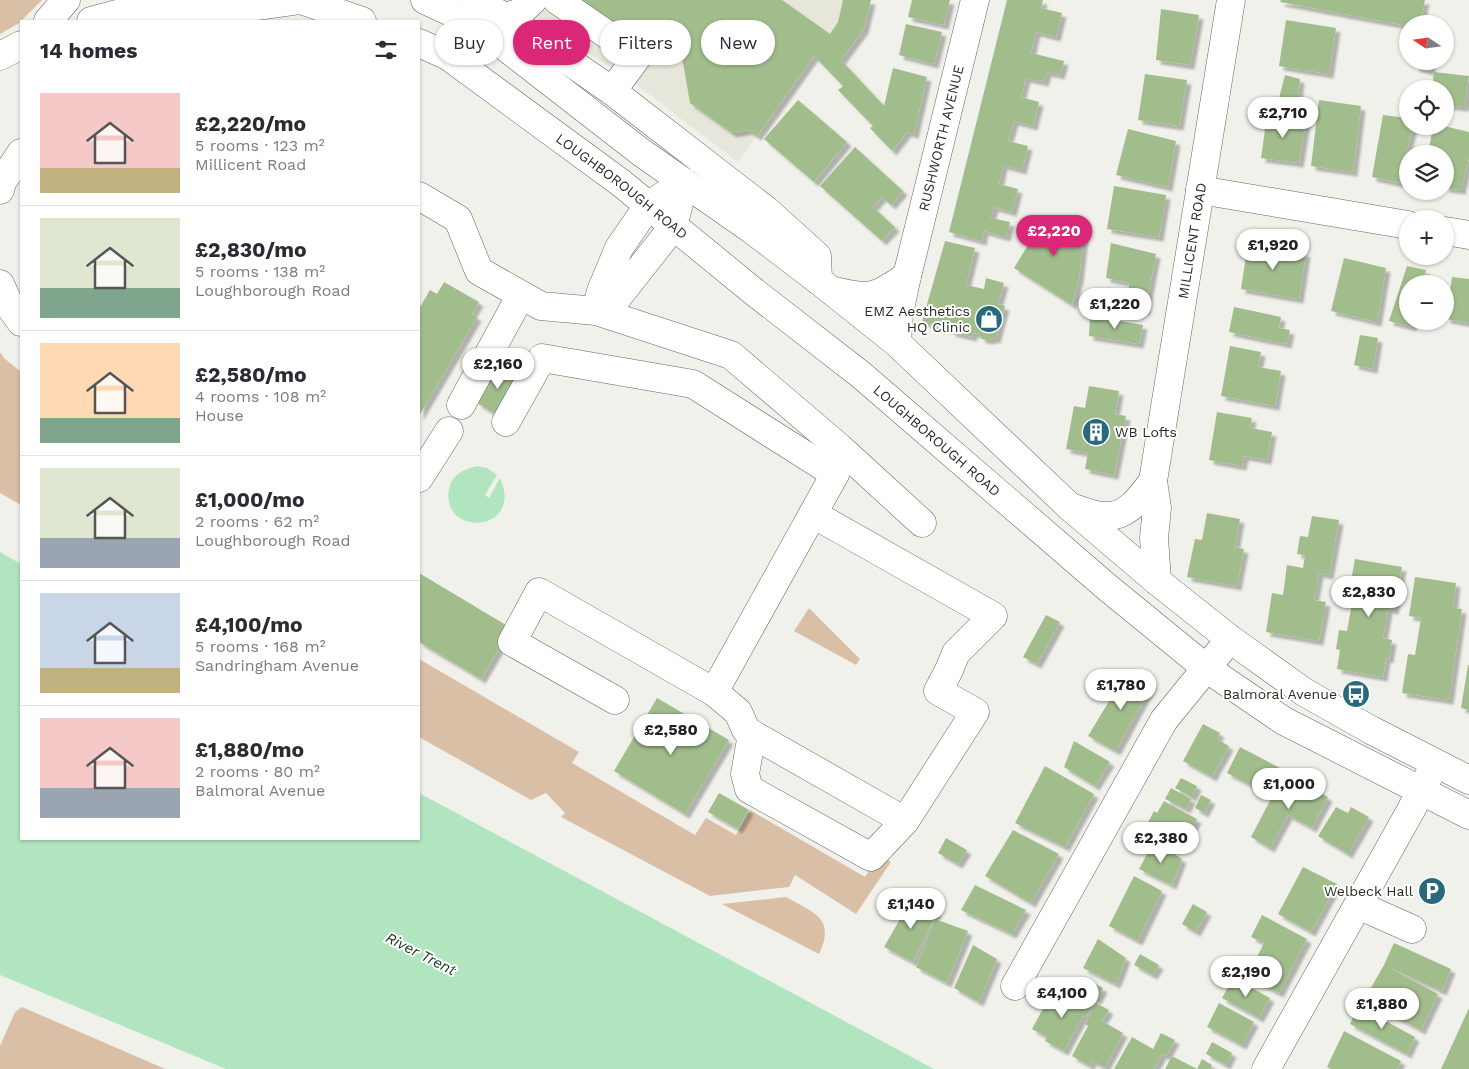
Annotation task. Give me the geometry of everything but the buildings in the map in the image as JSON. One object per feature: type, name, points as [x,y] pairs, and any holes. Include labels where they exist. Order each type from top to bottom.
[{"type":"main road","points":[[49,20],[66,0]]},
{"type":"main road","points":[[95,20],[128,11],[175,6],[258,6],[301,0],[359,20]]},
{"type":"main road","points":[[425,0],[455,14],[495,39],[642,153],[751,229],[824,285],[897,343],[1070,507],[1230,639],[1304,692],[1371,730],[1469,780]]},
{"type":"main road","points":[[473,0],[505,17],[612,91],[766,210],[817,256],[824,285]]},
{"type":"main road","points":[[505,17],[519,12],[533,0]]},
{"type":"main road","points":[[556,0],[638,56],[612,91]]},
{"type":"main road","name":"RUSHWORTH AVENUE","points":[[897,343],[899,313],[907,276],[974,0]]},
{"type":"main road","name":"MILLICENT ROAD","points":[[1158,581],[1154,538],[1157,508],[1153,481],[1231,0]]},
{"type":"main road","name":"LOUGHBOROUGH ROAD","points":[[420,42],[448,56],[621,183],[674,228],[860,374],[1101,581],[1206,668],[1284,722],[1469,815]]},
{"type":"main road","points":[[0,56],[20,45]]},
{"type":"main road","points":[[0,190],[10,154]]},
{"type":"main road","points":[[596,311],[601,291],[619,248],[648,206],[684,182]]},
{"type":"main road","points":[[596,311],[617,298],[674,228],[684,182]]},
{"type":"main road","points":[[1200,190],[1399,223]]},
{"type":"main road","points":[[420,197],[458,219],[480,271],[541,306],[596,311],[731,355],[837,461]]},
{"type":"main road","points":[[1454,232],[1469,235]]},
{"type":"main road","points":[[824,285],[856,296],[871,296],[887,290],[907,276]]},
{"type":"main road","points":[[0,284],[20,320]]},
{"type":"main road","points":[[461,405],[522,295]]},
{"type":"main road","points":[[506,422],[542,358],[693,384],[837,461],[922,523]]},
{"type":"main road","points":[[420,476],[449,431]]},
{"type":"main road","points":[[714,692],[813,514],[837,461]]},
{"type":"main road","name":"MILLICENT ROAD","points":[[1070,507],[1105,517],[1118,514],[1131,508],[1153,481]]},
{"type":"main road","points":[[752,734],[745,774],[749,789],[871,857],[905,821],[975,712],[938,691],[956,653],[992,616],[813,514]]},
{"type":"main road","points":[[615,700],[512,642],[539,592],[714,692],[738,712],[746,730],[905,821]]},
{"type":"main road","points":[[1016,986],[1164,720],[1230,639]]},
{"type":"main road","points":[[1266,1069],[1435,764]]},
{"type":"main road","points":[[1358,905],[1412,929]]},
{"type":"shaded area","points":[[0,0],[42,0],[19,23],[0,34]]},
{"type":"shaded area","points":[[505,0],[843,0],[838,22],[738,162],[638,86],[606,65],[691,65],[691,20],[600,20],[600,61],[590,54],[590,20],[539,20]]},
{"type":"shaded area","points":[[0,352],[4,358],[20,371],[20,504],[0,493]]},
{"type":"shaded area","points":[[809,608],[860,659],[856,665],[794,631]]},
{"type":"shaded area","points":[[420,660],[579,752],[572,763],[695,835],[706,818],[736,835],[750,810],[865,877],[880,855],[891,862],[856,914],[795,875],[789,887],[710,896],[561,817],[565,813],[546,793],[531,800],[420,738]]},
{"type":"shaded area","points":[[786,897],[813,913],[823,924],[825,932],[824,942],[819,954],[722,904]]},
{"type":"shaded area","points":[[22,1007],[165,1069],[0,1069],[0,1046],[15,1012]]},
{"type":"water","points":[[477,466],[487,468],[497,475],[485,495],[489,498],[500,478],[505,496],[501,510],[492,519],[468,522],[457,516],[450,505],[449,489],[455,476]]},
{"type":"water","name":"River Trent","points":[[0,552],[20,563],[20,840],[420,840],[420,794],[934,1069],[226,1069],[0,975]]},
{"type":"place","name":"EMZ Aesthetics HQ Clinic","points":[[989,319]]},
{"type":"place","name":"WB Lofts","points":[[1096,432]]},
{"type":"place","name":"Balmoral Avenue","points":[[1356,694]]},
{"type":"place","name":"Welbeck Hall","points":[[1432,891]]}]
